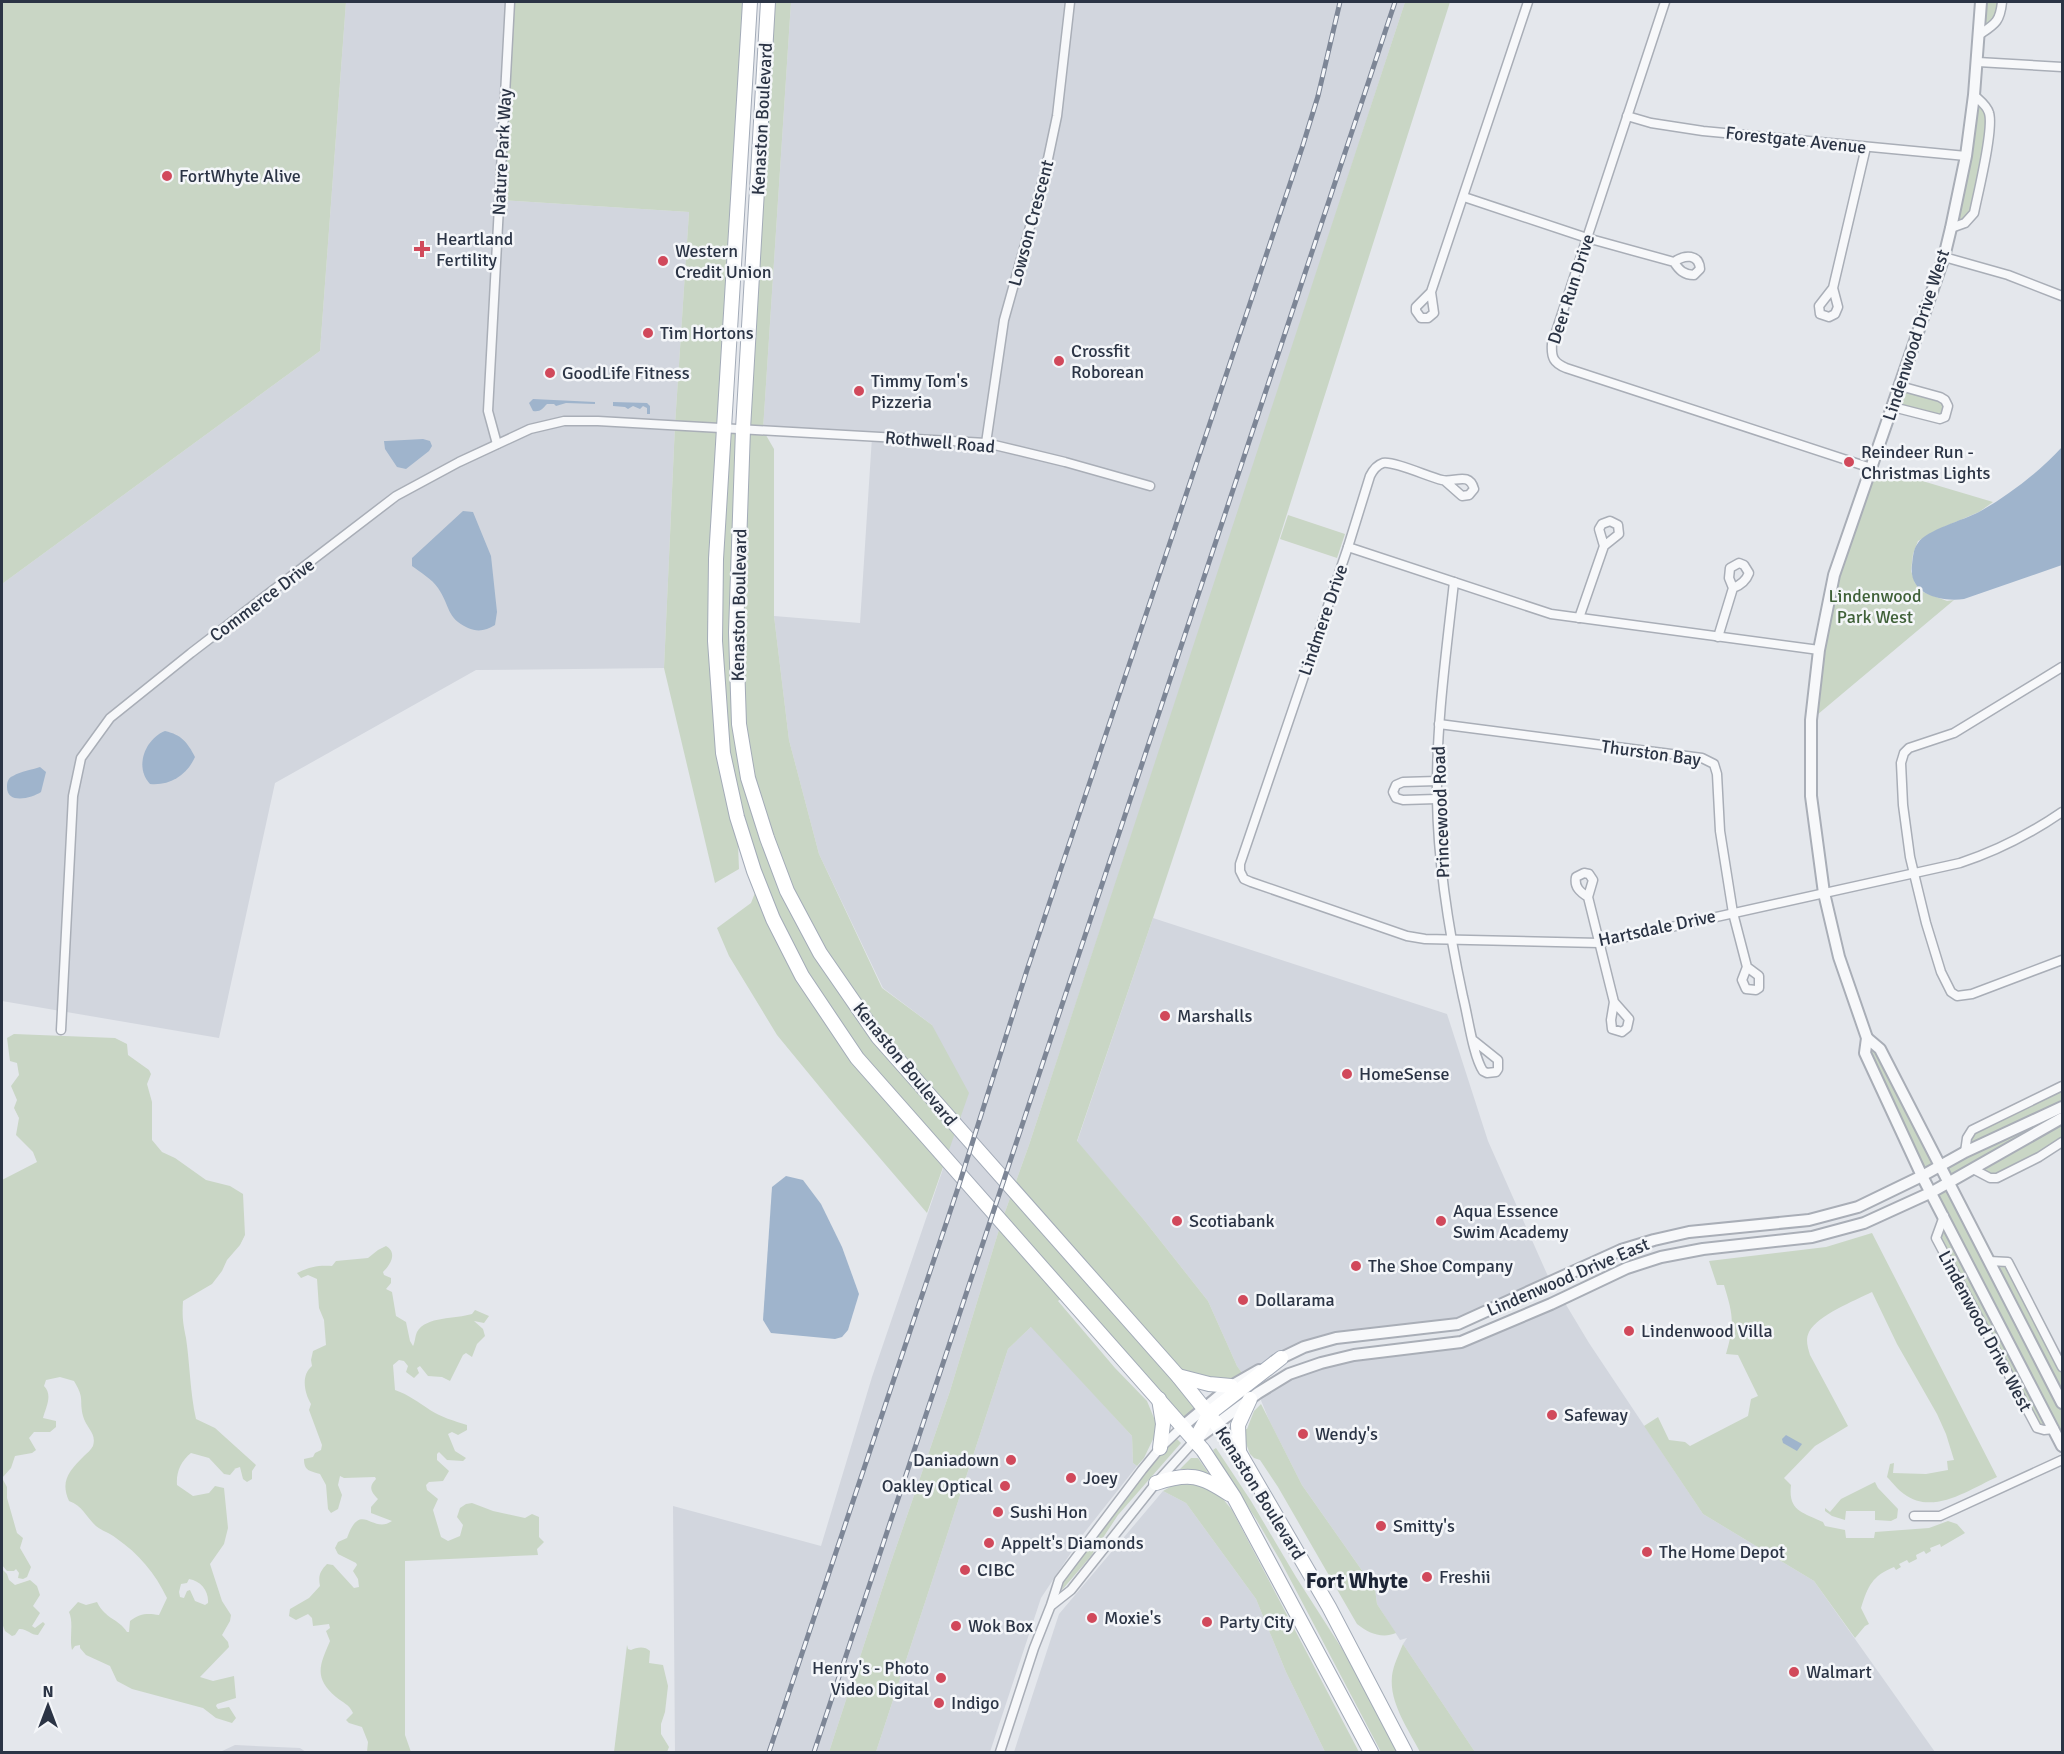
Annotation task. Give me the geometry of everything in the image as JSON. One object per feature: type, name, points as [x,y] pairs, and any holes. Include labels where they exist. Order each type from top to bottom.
[{"type":"main road","name":"Kenaston Boulevard","points":[[750,2],[716,559],[715,641],[723,753],[737,817],[754,871],[773,919],[802,976],[857,1058],[1195,1440],[1234,1497],[1371,1752]]},
{"type":"main road","name":"Kenaston Boulevard","points":[[768,2],[743,429],[736,632],[739,724],[748,778],[767,838],[788,891],[820,953],[878,1037],[1179,1376],[1239,1452],[1329,1607],[1406,1752]]},
{"type":"main road","points":[[1195,1440],[1211,1414],[1281,1358]]},
{"type":"main road","points":[[1179,1376],[1209,1384],[1231,1386]]},
{"type":"main road","points":[[1159,1399],[1163,1424],[1160,1448]]},
{"type":"main road","points":[[1239,1452],[1238,1425],[1250,1399]]},
{"type":"main road","points":[[1156,1484],[1192,1475],[1204,1478],[1234,1497]]},
{"type":"street","name":"Nature Park Way","points":[[497,444],[488,411],[510,2]]},
{"type":"street","name":"Lowson Crescent","points":[[986,443],[1004,320],[1045,173],[1057,116],[1071,2]]},
{"type":"street","points":[[1431,292],[1528,2]]},
{"type":"street","name":"Deer Run Drive","points":[[1665,2],[1552,344],[1551,354],[1556,364],[1871,468]]},
{"type":"street","name":"Lindenwood Drive West","points":[[1981,2],[1978,62],[1966,156],[1944,257],[1834,575],[1819,650],[1810,720],[1811,796],[1824,893],[1839,957],[1867,1038],[1865,1053],[1922,1176],[2062,1446]]},
{"type":"street","points":[[1979,35],[1996,23],[2002,2]]},
{"type":"street","points":[[1978,62],[2062,67]]},
{"type":"street","name":"Lindenwood Drive West","points":[[1951,228],[1965,223],[1974,213],[1990,128],[1987,107],[1974,95]]},
{"type":"street","name":"Forestgate Avenue","points":[[1627,116],[1651,123],[1703,130],[1966,156]]},
{"type":"street","points":[[1833,288],[1866,147]]},
{"type":"street","points":[[1464,198],[1587,238],[1674,262]]},
{"type":"street","points":[[1944,257],[2008,275],[2062,296]]},
{"type":"street","points":[[1893,407],[1940,419],[1945,417],[1947,412],[1948,406],[1940,397],[1900,386]]},
{"type":"street","name":"Commerce Drive","points":[[61,1030],[73,796],[81,758],[110,718],[396,496],[497,444],[530,429],[564,421],[725,428]]},
{"type":"street","name":"Rothwell Road","points":[[725,428],[986,443],[1150,486]]},
{"type":"street","points":[[1348,547],[1370,476],[1377,466],[1387,463],[1445,481]]},
{"type":"street","points":[[1579,618],[1604,546]]},
{"type":"street","name":"Lindmere Drive","points":[[1450,939],[1425,939],[1398,933],[1251,882],[1244,879],[1240,871],[1240,864],[1348,547],[1551,614],[1819,650]]},
{"type":"street","name":"Princewood Road","points":[[1454,582],[1439,724],[1437,781],[1439,849],[1450,939],[1473,1040]]},
{"type":"street","points":[[1718,637],[1733,588]]},
{"type":"street","points":[[2062,667],[1963,728],[1933,742],[1909,748],[1904,753],[1901,763],[1912,873],[1941,972],[1951,992],[1957,996],[1972,994],[2062,960]]},
{"type":"street","name":"Thurston Bay","points":[[1439,724],[1708,760],[1716,768],[1720,831],[1733,913],[1747,967]]},
{"type":"street","points":[[1437,781],[1402,782],[1396,785],[1394,792],[1396,798],[1403,800],[1437,800]]},
{"type":"street","name":"Hartsdale Drive","points":[[1450,939],[1599,942],[1984,855],[2062,813]]},
{"type":"street","points":[[1588,897],[1614,1002]]},
{"type":"street","name":"Lindenwood Drive West","points":[[1867,1038],[1880,1049],[2062,1402]]},
{"type":"street","points":[[1965,1152],[1967,1138],[1972,1130],[2062,1086]]},
{"type":"street","name":"Lindenwood Drive East","points":[[1211,1414],[1231,1386],[1304,1347],[1336,1338],[1458,1324],[1637,1245],[1689,1232],[1818,1218],[1858,1207],[1965,1152],[2062,1107]]},
{"type":"street","name":"Lindenwood Drive East","points":[[1183,1426],[1250,1399],[1289,1374],[1321,1363],[1354,1354],[1461,1342],[1551,1304],[1627,1268],[1660,1257],[1711,1248],[1812,1237],[1864,1223],[1932,1192],[2062,1118]]},
{"type":"street","points":[[1973,1169],[1990,1178],[1997,1178],[2062,1142]]},
{"type":"street","name":"Lindenwood Drive West","points":[[1944,1216],[1936,1238],[2037,1428],[2054,1429]]},
{"type":"street","name":"Lindenwood Drive West","points":[[1989,1261],[2008,1262],[2062,1367]]},
{"type":"street","points":[[1000,1752],[1059,1580],[1160,1448],[1183,1426]]},
{"type":"street","points":[[1051,1605],[1071,1590],[1156,1484],[1195,1440]]},
{"type":"street","points":[[1914,1516],[1940,1516],[2062,1461]]},
{"type":"shaded area","points":[[346,2],[510,2],[499,200],[689,212],[675,425],[664,668],[476,670],[275,783],[219,1038],[2,1001],[2,584],[320,351]]},
{"type":"shaded area","points":[[791,2],[1405,2],[1029,1145],[1001,1223],[950,1391],[829,1752],[675,1752],[673,1506],[821,1546],[872,1377],[946,1160],[932,1025],[883,988],[819,854],[789,740],[774,616],[860,623],[872,437],[763,430]]},
{"type":"shaded area","points":[[1153,918],[1447,1014],[1488,1141],[1551,1283],[1458,1324],[1336,1338],[1245,1377],[1237,1366],[1208,1301],[1144,1220],[1077,1142]]},
{"type":"shaded area","points":[[1562,1298],[1589,1343],[1703,1514],[1814,1581],[1935,1752],[1475,1752],[1403,1644],[1407,1638],[1400,1640],[1377,1604],[1375,1589],[1302,1485],[1258,1393],[1306,1368],[1461,1342]]},
{"type":"shaded area","points":[[1032,1326],[1132,1436],[1133,1463],[1137,1466],[1084,1533],[1041,1598],[990,1752],[876,1752],[1008,1349]]},
{"type":"shaded area","points":[[1163,1491],[1186,1503],[1256,1599],[1286,1672],[1325,1752],[1014,1752],[1059,1614]]},
{"type":"shaded area","points":[[235,1745],[300,1748],[306,1752],[220,1752]]},
{"type":"green space","name":"FortWhyte Alive","points":[[2,2],[346,2],[320,351],[2,584]]},
{"type":"green space","points":[[510,2],[750,2],[725,427],[743,429],[771,2],[791,2],[763,430],[774,449],[774,616],[789,740],[819,854],[882,988],[932,1025],[969,1093],[927,1213],[777,1035],[729,956],[717,928],[751,903],[759,883],[737,820],[739,869],[715,883],[664,668],[675,425],[689,212],[499,200]]},
{"type":"green space","points":[[1405,2],[1450,2],[1279,539],[1077,1141],[1208,1301],[1237,1366],[1245,1377],[1231,1386],[1179,1376],[1205,1407],[1183,1426],[1065,1295],[1058,1301],[1115,1368],[1147,1401],[1156,1423],[1154,1437],[1144,1458],[1137,1466],[1133,1463],[1132,1436],[1031,1327],[1008,1349],[876,1752],[829,1752],[950,1391],[1001,1223],[1029,1145]]},
{"type":"green space","points":[[1981,2],[2002,2],[2000,15],[1979,35]]},
{"type":"green space","points":[[1974,95],[1990,113],[1974,213],[1951,228]]},
{"type":"green space","points":[[1900,386],[1945,400],[1945,417],[1893,407]]},
{"type":"green space","name":"Lindenwood Park West","points":[[1872,466],[1993,502],[1979,512],[1939,529],[1918,541],[1913,554],[1911,571],[1915,583],[1923,592],[1947,601],[1954,600],[1811,720],[1834,575]]},
{"type":"green space","points":[[1288,515],[1345,534],[1337,558],[1280,539]]},
{"type":"green space","points":[[14,1034],[115,1038],[127,1044],[128,1055],[149,1070],[151,1074],[147,1084],[152,1102],[152,1140],[162,1152],[175,1158],[206,1180],[230,1186],[243,1194],[245,1235],[212,1284],[183,1301],[183,1316],[196,1419],[215,1428],[256,1465],[252,1471],[252,1479],[247,1482],[243,1479],[240,1467],[234,1469],[230,1475],[224,1474],[209,1458],[191,1453],[184,1460],[177,1476],[177,1485],[193,1496],[209,1493],[215,1486],[224,1488],[228,1528],[224,1544],[210,1564],[222,1601],[231,1615],[222,1635],[229,1647],[200,1677],[213,1681],[234,1676],[236,1698],[216,1706],[218,1709],[229,1707],[236,1718],[232,1723],[216,1718],[203,1708],[132,1689],[117,1681],[110,1666],[86,1655],[80,1645],[75,1646],[72,1650],[69,1612],[78,1602],[86,1605],[97,1602],[104,1612],[129,1632],[130,1621],[144,1614],[159,1615],[167,1598],[152,1572],[139,1557],[114,1536],[96,1526],[81,1509],[69,1501],[66,1494],[68,1477],[91,1449],[94,1441],[83,1416],[81,1396],[74,1381],[60,1377],[46,1380],[44,1386],[48,1397],[43,1418],[56,1421],[56,1427],[50,1432],[34,1432],[29,1438],[36,1450],[15,1456],[11,1468],[2,1478],[2,1180],[37,1162],[33,1152],[16,1135],[19,1118],[14,1108],[17,1100],[11,1086],[19,1075],[17,1063],[10,1061],[7,1038]],"holes":[[[189,1579],[201,1584],[206,1591],[208,1603],[205,1605],[195,1601],[190,1590],[184,1598],[180,1597],[181,1584],[187,1583]]]},
{"type":"green space","points":[[1867,1038],[1880,1049],[1940,1166],[1922,1176],[1865,1054]]},
{"type":"green space","points":[[2062,1086],[2062,1142],[1997,1178],[1973,1169],[1949,1182],[1989,1261],[2008,1262],[2062,1367],[2062,1446],[2054,1429],[2037,1428],[1936,1238],[1944,1216],[1932,1192],[1948,1182],[1940,1166],[1965,1152],[1972,1130]]},
{"type":"green space","points":[[1872,1233],[1997,1477],[1951,1498],[1939,1501],[1915,1500],[1902,1492],[1887,1477],[1890,1464],[1894,1463],[1893,1473],[1926,1474],[1948,1470],[1947,1461],[1954,1460],[1937,1414],[1897,1344],[1872,1292],[1837,1309],[1814,1326],[1807,1338],[1810,1355],[1848,1426],[1815,1446],[1784,1478],[1791,1485],[1794,1505],[1803,1513],[1823,1522],[1825,1526],[1845,1530],[1846,1538],[1874,1538],[1875,1532],[1929,1528],[1948,1521],[1957,1524],[1965,1533],[1941,1547],[1940,1544],[1930,1548],[1931,1551],[1926,1554],[1924,1551],[1916,1555],[1917,1559],[1909,1563],[1907,1560],[1899,1564],[1901,1567],[1896,1570],[1894,1567],[1876,1578],[1861,1608],[1869,1624],[1855,1638],[1814,1581],[1703,1514],[1644,1426],[1658,1417],[1669,1440],[1685,1442],[1690,1446],[1748,1416],[1751,1399],[1758,1396],[1738,1355],[1726,1354],[1732,1326],[1731,1312],[1724,1285],[1717,1285],[1709,1261],[1826,1247]]},
{"type":"green space","points":[[386,1246],[392,1255],[390,1263],[383,1272],[391,1278],[391,1283],[386,1289],[392,1292],[396,1316],[406,1322],[413,1346],[417,1332],[427,1323],[465,1316],[472,1314],[475,1310],[489,1316],[484,1323],[474,1321],[483,1329],[485,1336],[477,1344],[472,1357],[466,1353],[463,1355],[450,1381],[442,1377],[428,1376],[420,1366],[417,1368],[419,1373],[414,1378],[406,1372],[408,1366],[404,1361],[399,1360],[393,1365],[395,1390],[439,1415],[467,1425],[467,1430],[458,1435],[452,1432],[448,1434],[455,1451],[466,1458],[463,1461],[447,1460],[439,1452],[437,1460],[449,1471],[443,1481],[429,1482],[426,1485],[427,1490],[438,1499],[433,1510],[441,1537],[448,1541],[460,1536],[463,1525],[457,1517],[460,1508],[472,1503],[493,1511],[525,1518],[532,1514],[539,1517],[539,1537],[544,1542],[537,1549],[538,1555],[405,1561],[405,1735],[411,1752],[367,1752],[368,1742],[362,1727],[346,1720],[353,1713],[329,1690],[321,1677],[321,1664],[330,1641],[326,1631],[330,1628],[329,1624],[313,1626],[312,1618],[308,1614],[296,1620],[289,1616],[290,1609],[309,1598],[320,1586],[320,1574],[327,1564],[333,1565],[354,1588],[359,1587],[358,1579],[353,1571],[357,1565],[338,1554],[335,1548],[338,1542],[347,1538],[352,1527],[362,1519],[378,1524],[392,1521],[371,1513],[371,1507],[378,1499],[371,1489],[375,1477],[344,1478],[340,1476],[338,1485],[342,1495],[338,1509],[331,1513],[328,1509],[326,1485],[320,1474],[308,1470],[305,1466],[304,1459],[313,1457],[321,1450],[322,1445],[309,1410],[311,1404],[305,1389],[305,1379],[312,1366],[313,1351],[326,1345],[324,1320],[319,1308],[317,1279],[308,1275],[301,1278],[297,1273],[314,1267],[332,1266],[336,1261],[368,1258]]},
{"type":"green space","points":[[1261,1404],[1302,1485],[1375,1589],[1377,1604],[1396,1633],[1375,1634],[1357,1624],[1278,1487],[1260,1460],[1250,1454],[1243,1429],[1247,1429],[1254,1411]]},
{"type":"green space","points":[[1177,1439],[1181,1443],[1118,1515],[1091,1556],[1062,1590],[1076,1559],[1090,1540],[1164,1450]]},
{"type":"green space","points":[[1216,1448],[1346,1655],[1398,1752],[1381,1752],[1280,1560],[1219,1463],[1213,1450]]},
{"type":"green space","points":[[1191,1458],[1198,1458],[1209,1474],[1197,1470],[1180,1469]]},
{"type":"green space","points":[[2,1478],[7,1487],[7,1498],[17,1533],[23,1538],[20,1548],[31,1567],[27,1577],[23,1579],[18,1578],[19,1573],[16,1569],[7,1571],[2,1565]]},
{"type":"green space","points":[[1193,1481],[1219,1494],[1232,1510],[1359,1752],[1325,1752],[1286,1672],[1256,1599],[1186,1503],[1163,1491],[1177,1483]]},
{"type":"green space","points":[[1875,1482],[1898,1509],[1897,1518],[1891,1521],[1875,1520],[1875,1511],[1846,1511],[1845,1520],[1825,1511],[1825,1508],[1830,1512],[1841,1499]]},
{"type":"green space","points":[[2,1569],[15,1585],[30,1580],[37,1586],[40,1595],[33,1606],[40,1613],[32,1626],[35,1628],[43,1622],[45,1624],[38,1635],[19,1629],[12,1636],[5,1631],[2,1623]]},
{"type":"green space","points":[[1403,1644],[1475,1752],[1420,1752],[1401,1716],[1392,1686],[1394,1668]]},
{"type":"green space","points":[[627,1645],[631,1650],[648,1649],[650,1651],[649,1663],[663,1665],[668,1686],[661,1734],[669,1747],[667,1752],[614,1752]]},
{"type":"water","points":[[533,399],[595,402],[595,404],[566,403],[556,406],[547,404],[540,411],[533,411],[529,403]]},
{"type":"water","points":[[613,402],[647,403],[650,406],[650,414],[647,414],[647,408],[643,406],[640,409],[633,406],[628,409],[613,406]]},
{"type":"water","points":[[423,439],[430,441],[432,446],[406,469],[397,467],[385,449],[384,441]]},
{"type":"water","points":[[2062,447],[2062,565],[1964,599],[1936,597],[1921,590],[1912,575],[1912,565],[1915,548],[1922,538],[1979,512],[2001,498],[2033,475]]},
{"type":"water","points":[[463,511],[473,512],[491,556],[497,612],[495,625],[488,629],[475,630],[456,620],[435,585],[412,566],[412,558]]},
{"type":"water","points":[[165,731],[183,740],[195,757],[183,774],[177,778],[164,783],[150,784],[143,770],[144,754],[152,740]]},
{"type":"water","points":[[40,767],[46,772],[41,792],[26,798],[15,798],[8,793],[10,778]]},
{"type":"water","points":[[786,1176],[803,1180],[821,1204],[842,1247],[859,1294],[848,1330],[842,1337],[835,1339],[771,1333],[763,1320],[772,1187]]},
{"type":"water","points":[[1786,1435],[1802,1444],[1797,1451],[1783,1443],[1782,1439]]},
{"type":"railway","points":[[769,1752],[1302,148],[1318,96],[1340,2]]},
{"type":"railway","points":[[814,1752],[1395,2]]},
{"type":"place","name":"FortWhyte Alive","points":[[167,176]]},
{"type":"place","name":"Heartland Fertility","points":[[422,249]]},
{"type":"place","name":"Western Credit Union","points":[[663,261]]},
{"type":"place","name":"Tim Hortons","points":[[648,333]]},
{"type":"place","name":"Crossfit Roborean","points":[[1059,361]]},
{"type":"place","name":"GoodLife Fitness","points":[[550,373]]},
{"type":"place","name":"Timmy Tom's Pizzeria","points":[[859,391]]},
{"type":"place","name":"Reindeer Run - Christmas Lights","points":[[1849,462]]},
{"type":"place","name":"Marshalls","points":[[1165,1016]]},
{"type":"place","name":"HomeSense","points":[[1347,1074]]},
{"type":"place","name":"Scotiabank","points":[[1177,1221]]},
{"type":"place","name":"Aqua Essence Swim Academy","points":[[1441,1221]]},
{"type":"place","name":"The Shoe Company","points":[[1356,1266]]},
{"type":"place","name":"Dollarama","points":[[1243,1300]]},
{"type":"place","name":"Lindenwood Villa","points":[[1629,1331]]},
{"type":"place","name":"Safeway","points":[[1552,1415]]},
{"type":"place","name":"Wendy's","points":[[1303,1434]]},
{"type":"place","name":"Daniadown","points":[[1011,1460]]},
{"type":"place","name":"Joey","points":[[1071,1478]]},
{"type":"place","name":"Oakley Optical","points":[[1005,1486]]},
{"type":"place","name":"Sushi Hon","points":[[998,1512]]},
{"type":"place","name":"Smitty's","points":[[1381,1526]]},
{"type":"place","name":"Appelt's Diamonds","points":[[989,1543]]},
{"type":"place","name":"The Home Depot","points":[[1647,1552]]},
{"type":"place","name":"CIBC","points":[[965,1570]]},
{"type":"place","name":"Freshii","points":[[1427,1577]]},
{"type":"place","name":"Moxie's","points":[[1092,1618]]},
{"type":"place","name":"Party City","points":[[1207,1622]]},
{"type":"place","name":"Wok Box","points":[[956,1626]]},
{"type":"place","name":"Walmart","points":[[1794,1672]]},
{"type":"place","name":"Henry's - Photo Video Digital","points":[[941,1678]]},
{"type":"place","name":"Indigo","points":[[939,1703]]},
{"type":"district","name":"Fort Whyte","points":[[1357,1581]]}]
